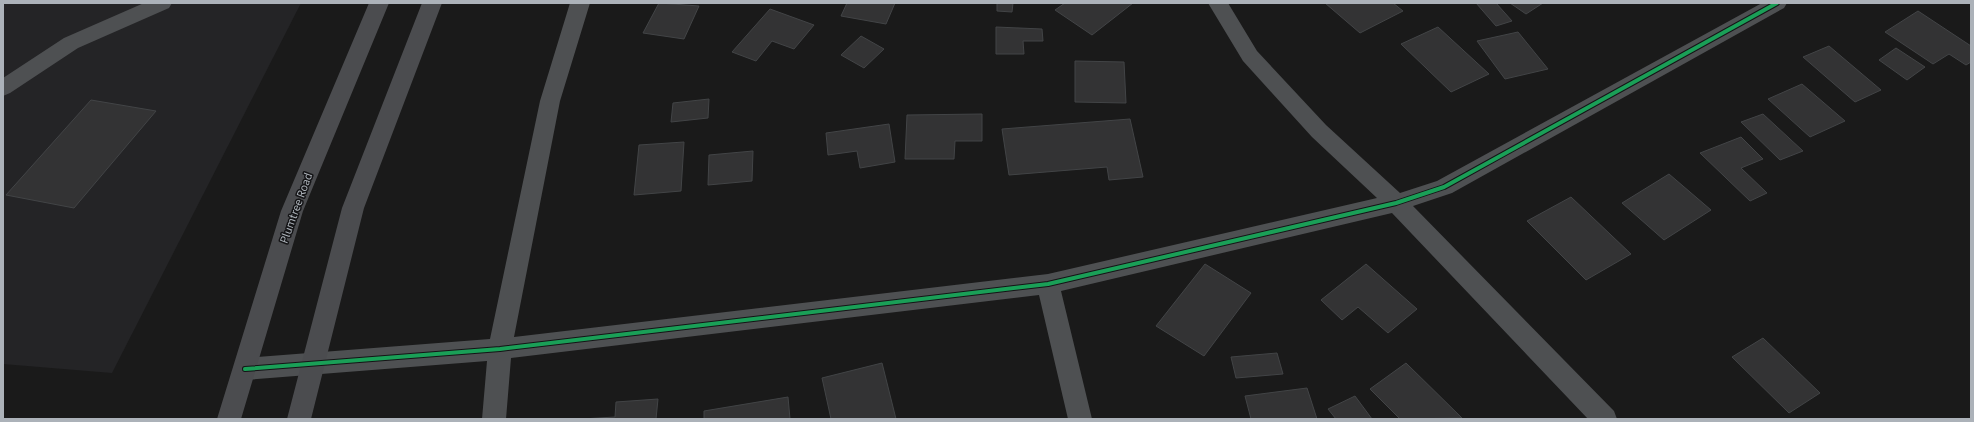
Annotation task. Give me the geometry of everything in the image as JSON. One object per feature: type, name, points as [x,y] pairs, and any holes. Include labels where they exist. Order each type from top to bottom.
[{"type":"highway","name":"Plumtree Road","points":[[229,419],[292,211],[379,3]]},
{"type":"highway","points":[[299,419],[353,208],[432,3]]},
{"type":"street","points":[[3,88],[71,43],[162,3]]},
{"type":"street","points":[[494,419],[500,348],[550,101],[580,3]]},
{"type":"street","points":[[1218,3],[1250,56],[1319,131],[1396,204],[1605,419]]},
{"type":"street","points":[[244,369],[312,365],[500,348],[1048,284],[1396,204],[1444,187],[1778,3]]},
{"type":"street","points":[[1048,284],[1080,419]]},
{"type":"shaded area","points":[[3,3],[301,3],[112,373],[3,364]]},
{"type":"building","points":[[659,3],[699,6],[684,39],[643,33]]},
{"type":"building","points":[[847,3],[895,3],[886,24],[841,16]]},
{"type":"building","points":[[997,3],[1013,3],[1012,12],[997,11]]},
{"type":"building","points":[[1065,3],[1133,3],[1092,35],[1055,10]]},
{"type":"building","points":[[1325,3],[1393,3],[1403,11],[1360,33]]},
{"type":"building","points":[[1476,3],[1496,3],[1512,21],[1496,26]]},
{"type":"building","points":[[1510,3],[1543,3],[1526,14]]},
{"type":"building","points":[[770,9],[814,25],[794,49],[772,41],[756,61],[732,52]]},
{"type":"building","points":[[1918,11],[1971,46],[1971,62],[1966,65],[1949,54],[1933,64],[1885,32]]},
{"type":"building","points":[[996,27],[1042,29],[1043,41],[1023,41],[1024,54],[996,54]]},
{"type":"building","points":[[1438,27],[1489,74],[1451,92],[1401,44]]},
{"type":"building","points":[[1518,32],[1548,69],[1505,79],[1477,41]]},
{"type":"building","points":[[861,36],[884,49],[864,68],[841,55]]},
{"type":"building","points":[[1829,46],[1881,90],[1855,102],[1803,57]]},
{"type":"building","points":[[1896,48],[1925,67],[1907,80],[1879,60]]},
{"type":"building","points":[[1075,61],[1124,62],[1126,103],[1075,102]]},
{"type":"building","points":[[1802,84],[1845,121],[1810,137],[1768,99]]},
{"type":"building","points":[[709,99],[708,118],[671,122],[673,103]]},
{"type":"building","points":[[91,100],[156,111],[74,208],[6,195]]},
{"type":"building","points":[[982,114],[982,141],[955,141],[954,159],[905,159],[907,115]]},
{"type":"building","points":[[1763,114],[1803,151],[1780,160],[1741,122]]},
{"type":"building","points":[[1130,119],[1143,177],[1109,180],[1107,167],[1009,175],[1002,129]]},
{"type":"building","points":[[889,124],[895,162],[860,168],[857,151],[828,155],[826,133]]},
{"type":"building","points":[[1741,137],[1763,159],[1741,168],[1767,193],[1750,201],[1700,153]]},
{"type":"building","points":[[684,142],[681,191],[634,195],[639,145]]},
{"type":"building","points":[[753,151],[752,181],[708,185],[709,155]]},
{"type":"building","points":[[1669,174],[1711,210],[1664,240],[1622,203]]},
{"type":"building","points":[[1571,197],[1631,254],[1586,280],[1527,221]]},
{"type":"building","points":[[1205,264],[1251,293],[1204,356],[1156,326]]},
{"type":"building","points":[[1366,264],[1417,309],[1388,333],[1358,307],[1342,320],[1321,300]]},
{"type":"building","points":[[1763,338],[1820,393],[1789,413],[1732,357]]},
{"type":"building","points":[[1277,353],[1283,374],[1236,378],[1231,357]]},
{"type":"building","points":[[882,363],[896,419],[831,419],[822,378]]},
{"type":"building","points":[[1406,363],[1462,418],[1400,419],[1370,389]]},
{"type":"building","points":[[1307,388],[1317,419],[1251,419],[1245,396]]},
{"type":"building","points":[[1355,396],[1372,419],[1336,419],[1328,409]]},
{"type":"building","points":[[788,397],[790,419],[704,419],[704,411]]},
{"type":"building","points":[[658,399],[656,419],[582,419],[615,417],[616,402]]},
{"type":"cycle path","points":[[245,369],[500,349],[1048,284],[1396,203],[1444,187],[1777,3]]}]
